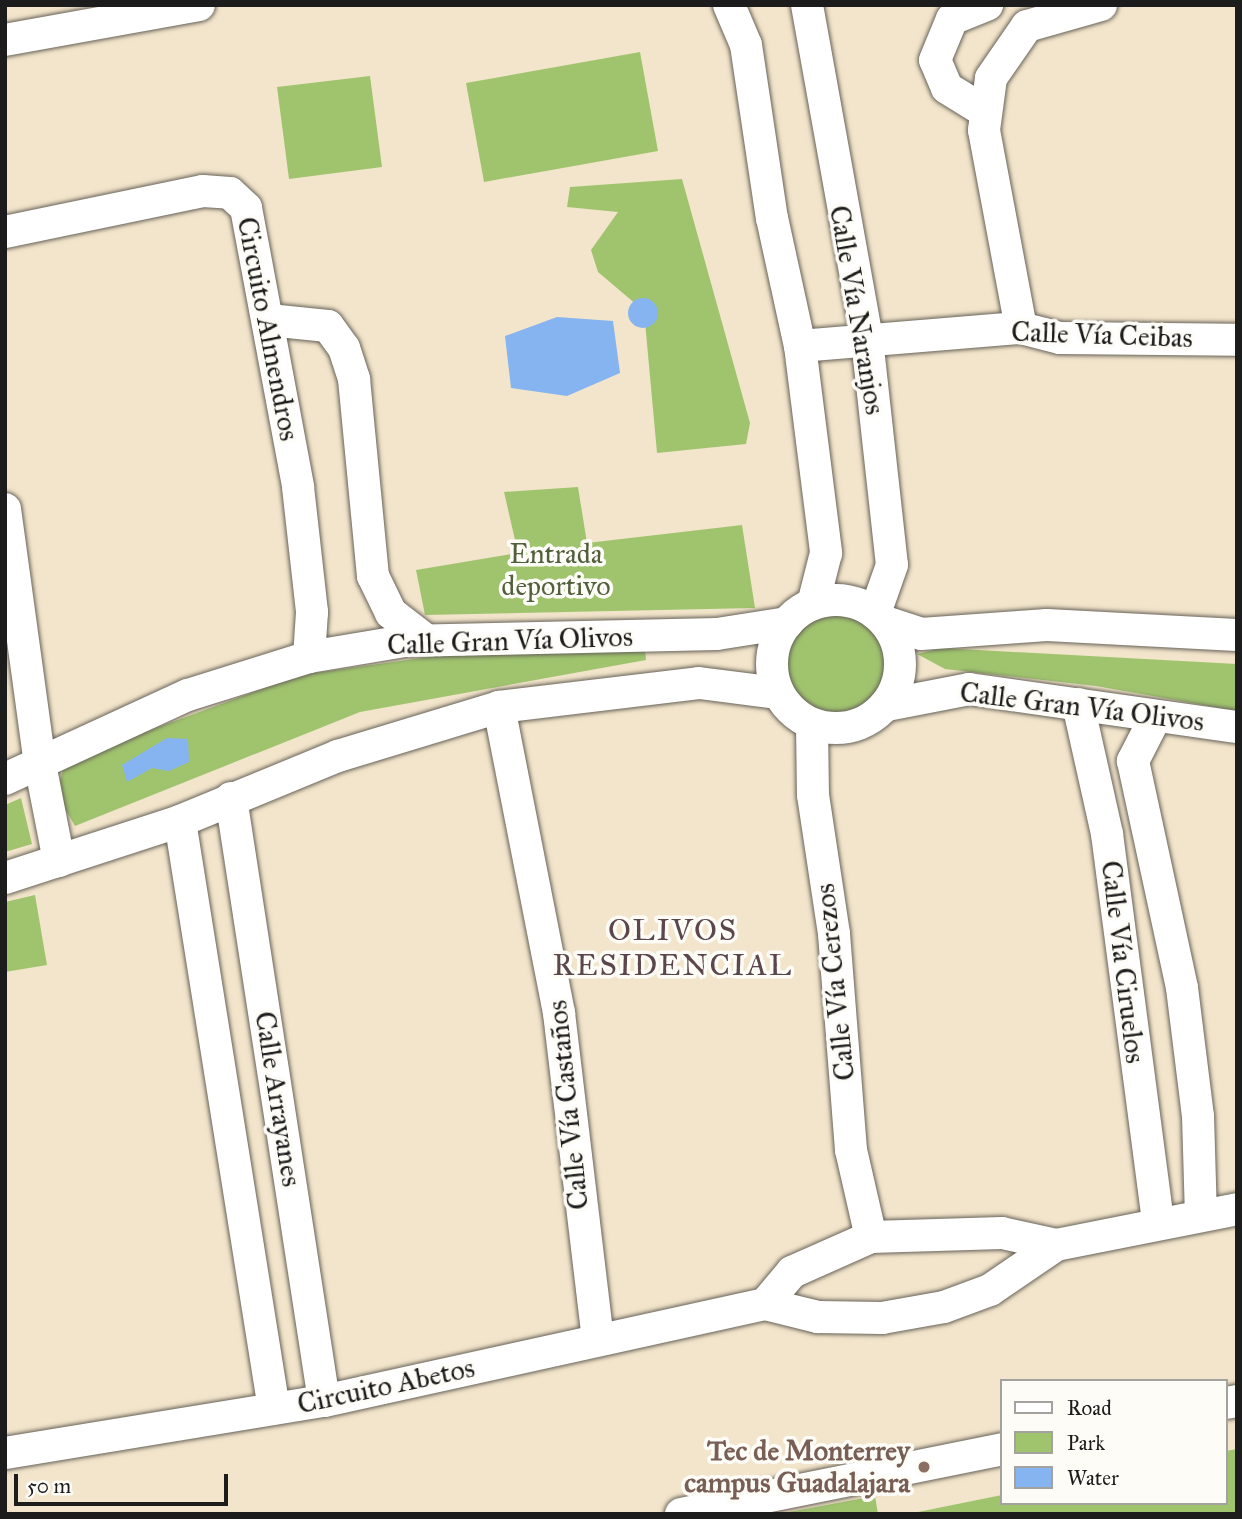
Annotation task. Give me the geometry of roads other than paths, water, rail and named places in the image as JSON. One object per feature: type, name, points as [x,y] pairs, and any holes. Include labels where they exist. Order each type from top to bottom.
[{"type":"street","points":[[5,40],[199,5]]},
{"type":"street","points":[[729,5],[746,45],[772,218],[800,346],[826,553],[813,604]]},
{"type":"street","name":"Calle Vía Naranjos","points":[[807,5],[867,339],[892,565],[880,617]]},
{"type":"street","points":[[986,112],[947,88],[935,60],[952,19],[987,5]]},
{"type":"street","points":[[993,5],[1027,26]]},
{"type":"street","points":[[1021,328],[986,112],[991,78],[1027,26],[1101,5]]},
{"type":"street","name":"Circuito Almendros","points":[[5,232],[203,191],[230,193],[252,224],[307,556],[309,657]]},
{"type":"street","points":[[268,320],[328,326],[344,348],[354,379],[373,576],[391,613],[426,640]]},
{"type":"street","name":"Calle Vía Ceibas","points":[[800,346],[1021,328],[1060,338],[1237,340]]},
{"type":"street","points":[[5,509],[40,764],[60,861]]},
{"type":"street","points":[[880,617],[901,663],[887,705],[845,729],[812,725],[778,693],[773,649],[787,622],[813,604],[845,600],[921,634],[1047,625],[1237,635]]},
{"type":"street","name":"Calle Gran Vía Olivos","points":[[5,779],[188,695],[309,657],[426,640],[718,634],[787,622]]},
{"type":"street","name":"Calle Gran Vía Olivos","points":[[5,878],[180,821],[338,756],[499,706],[699,683],[778,693]]},
{"type":"street","name":"Calle Gran Vía Olivos","points":[[887,705],[969,689],[1237,727]]},
{"type":"street","name":"Calle Vía Ciruelos","points":[[1078,704],[1107,834],[1158,1222]]},
{"type":"street","name":"Calle Vía Castaños","points":[[499,706],[557,999],[598,1340]]},
{"type":"street","name":"Calle Vía Ciruelos","points":[[1156,716],[1133,761],[1182,988],[1198,1116],[1201,1215]]},
{"type":"street","name":"Calle Vía Cerezos","points":[[812,725],[813,795],[834,934],[851,1150],[872,1237]]},
{"type":"street","name":"Calle Arrayanes","points":[[231,798],[324,1401]]},
{"type":"street","name":"Calle Arrayanes","points":[[180,821],[274,1409]]},
{"type":"street","name":"Circuito Abetos","points":[[5,1453],[324,1401],[765,1304],[818,1317],[882,1318],[944,1307],[990,1290],[1056,1245],[1158,1222],[1237,1209]]},
{"type":"street","name":"Circuito Abetos","points":[[765,1304],[792,1272],[872,1237],[1002,1233],[1056,1245]]},
{"type":"street","points":[[681,1514],[1000,1449]]},
{"type":"water","points":[[643,298],[654,302],[658,313],[654,324],[643,328],[632,324],[628,313],[632,302]]},
{"type":"water","points":[[557,317],[613,321],[620,373],[567,396],[511,388],[505,336]]},
{"type":"water","points":[[167,738],[188,739],[189,762],[169,771],[152,768],[127,782],[122,765]]},
{"type":"place","name":"Tec de Monterrey campus Guadalajara","points":[[924,1467]]},
{"type":"district","name":"OLIVOS RESIDENCIAL","points":[[673,947]]},
{"type":"park label","name":"Entrada deportivo","points":[[556,570]]}]
